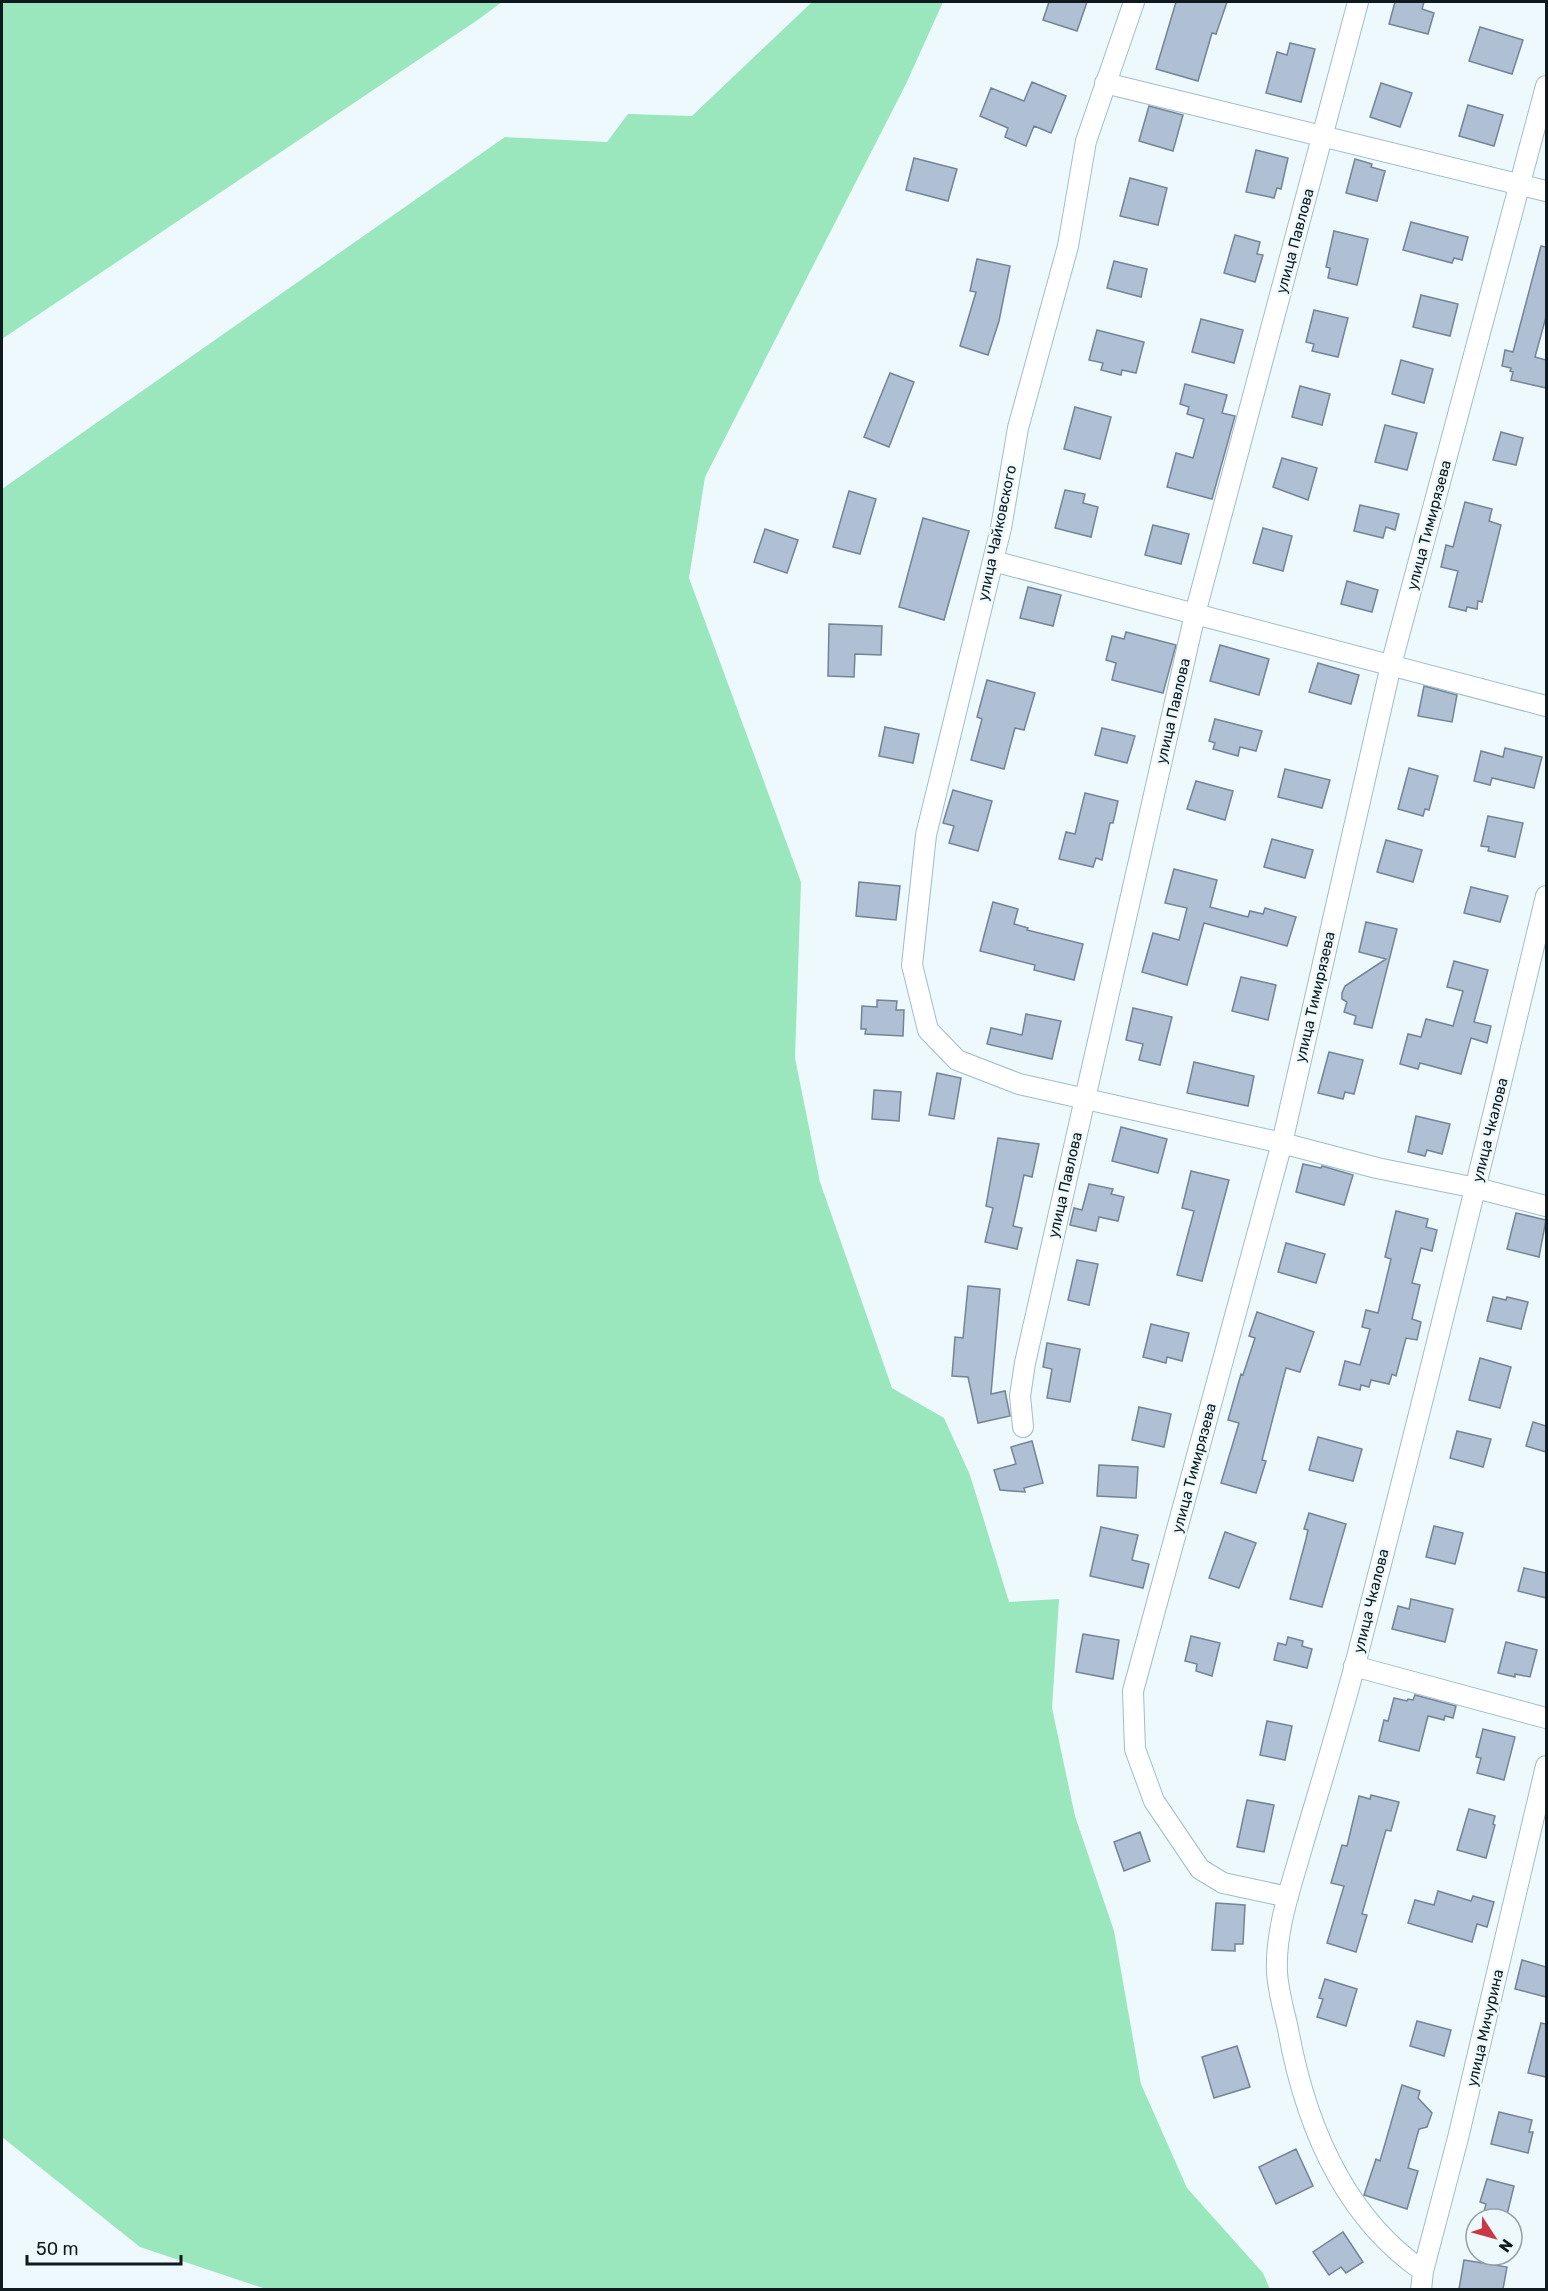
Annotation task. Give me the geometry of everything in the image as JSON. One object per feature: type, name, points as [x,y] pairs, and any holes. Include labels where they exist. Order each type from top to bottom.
[{"type":"street","name":"улица Чайковского","points":[[1085,1098],[1019,1084],[957,1060],[928,1030],[912,965],[926,835],[1001,528],[1018,428],[1068,246],[1086,141],[1134,2]]},
{"type":"street","name":"улица Павлова","points":[[1023,1427],[1020,1396],[1025,1363],[1195,614],[1358,2]]},
{"type":"street","points":[[1106,83],[1546,191]]},
{"type":"street","name":"улица Тимирязева","points":[[1288,1897],[1223,1883],[1200,1869],[1154,1801],[1135,1749],[1133,1691],[1282,1143],[1391,665],[1546,86]]},
{"type":"street","points":[[993,561],[1546,706]]},
{"type":"street","name":"улица Чкалова","points":[[1422,2280],[1370,2224],[1347,2193],[1333,2168],[1311,2118],[1295,2066],[1277,1972],[1282,1916],[1354,1666],[1476,1188],[1546,896]]},
{"type":"street","points":[[1085,1098],[1546,1206]]},
{"type":"street","points":[[1354,1666],[1546,1718]]},
{"type":"street","name":"улица Мичурина","points":[[1422,2280],[1546,1766]]},
{"type":"green space","points":[[2,2],[502,2],[2,339]]},
{"type":"green space","points":[[812,2],[943,2],[906,84],[705,477],[689,578],[801,882],[795,1058],[820,1182],[892,1388],[944,1418],[970,1475],[1009,1602],[1059,1599],[1052,1708],[1075,1816],[1114,1931],[1141,2084],[1187,2188],[1263,2273],[1270,2289],[266,2289],[140,2247],[2,2137],[2,489],[505,137],[607,142],[628,114],[692,116]]},
{"type":"building","points":[[1049,2],[1087,2],[1077,31],[1043,20]]},
{"type":"building","points":[[1176,2],[1227,2],[1216,34],[1212,33],[1198,81],[1156,69]]},
{"type":"building","points":[[1395,2],[1424,2],[1422,9],[1434,13],[1428,34],[1389,24]]},
{"type":"building","points":[[1480,27],[1523,40],[1512,74],[1469,61]]},
{"type":"building","points":[[1290,43],[1315,49],[1301,102],[1266,93],[1277,52],[1287,55]]},
{"type":"building","points":[[1032,82],[1066,96],[1051,133],[1034,126],[1026,146],[1005,137],[1008,128],[980,116],[991,88],[1024,101]]},
{"type":"building","points":[[1381,83],[1412,93],[1400,127],[1370,117]]},
{"type":"building","points":[[1468,105],[1503,115],[1494,146],[1459,136]]},
{"type":"building","points":[[1149,106],[1183,115],[1173,151],[1139,141]]},
{"type":"building","points":[[1256,150],[1288,158],[1281,189],[1277,188],[1274,198],[1246,192]]},
{"type":"building","points":[[914,158],[957,169],[948,201],[906,190]]},
{"type":"building","points":[[1355,159],[1385,171],[1377,201],[1346,193]]},
{"type":"building","points":[[1130,178],[1167,188],[1158,225],[1120,216]]},
{"type":"building","points":[[1411,222],[1468,237],[1462,260],[1454,258],[1452,263],[1403,250]]},
{"type":"building","points":[[1334,231],[1368,239],[1357,285],[1328,278],[1330,268],[1326,267]]},
{"type":"building","points":[[1235,235],[1260,242],[1257,254],[1263,255],[1255,282],[1224,273]]},
{"type":"building","points":[[1541,246],[1546,247],[1546,317],[1535,357],[1546,360],[1546,388],[1511,380],[1513,372],[1510,371],[1511,368],[1502,366],[1505,350],[1513,352]]},
{"type":"building","points":[[977,259],[1010,266],[999,321],[988,355],[960,346],[976,292],[970,291]]},
{"type":"building","points":[[1114,261],[1147,269],[1141,297],[1107,288]]},
{"type":"building","points":[[1421,295],[1458,304],[1450,336],[1413,327]]},
{"type":"building","points":[[1314,310],[1348,318],[1338,357],[1312,351],[1314,344],[1306,342]]},
{"type":"building","points":[[1201,319],[1243,330],[1234,363],[1192,352]]},
{"type":"building","points":[[1097,330],[1144,342],[1136,373],[1122,370],[1121,375],[1101,370],[1103,363],[1089,360]]},
{"type":"building","points":[[1401,360],[1433,369],[1424,403],[1392,394]]},
{"type":"building","points":[[890,373],[914,382],[889,447],[864,437]]},
{"type":"building","points":[[1185,384],[1227,395],[1222,413],[1235,416],[1212,499],[1167,487],[1176,453],[1193,458],[1204,419],[1187,414],[1189,407],[1180,404]]},
{"type":"building","points":[[1300,386],[1330,394],[1322,425],[1292,417]]},
{"type":"building","points":[[1075,407],[1111,417],[1100,459],[1064,449]]},
{"type":"building","points":[[1385,425],[1417,433],[1407,470],[1375,462]]},
{"type":"building","points":[[1501,432],[1523,438],[1516,465],[1493,460]]},
{"type":"building","points":[[1282,458],[1317,468],[1308,500],[1273,487]]},
{"type":"building","points":[[1065,490],[1085,494],[1083,503],[1098,507],[1091,537],[1055,528]]},
{"type":"building","points":[[849,491],[876,499],[860,554],[833,547]]},
{"type":"building","points":[[1465,502],[1492,509],[1489,521],[1501,525],[1482,602],[1478,601],[1477,609],[1467,607],[1466,611],[1449,607],[1458,571],[1441,567],[1446,545],[1453,547]]},
{"type":"building","points":[[1360,505],[1399,514],[1395,530],[1386,527],[1383,538],[1354,531]]},
{"type":"building","points":[[923,518],[969,531],[944,620],[899,607]]},
{"type":"building","points":[[1153,525],[1189,534],[1181,564],[1145,555]]},
{"type":"building","points":[[1263,528],[1292,536],[1283,571],[1253,563]]},
{"type":"building","points":[[765,529],[798,540],[787,573],[754,562]]},
{"type":"building","points":[[1347,581],[1378,590],[1372,612],[1341,604]]},
{"type":"building","points":[[1028,587],[1061,595],[1053,626],[1020,618]]},
{"type":"building","points":[[829,624],[882,626],[881,655],[855,654],[854,677],[828,676]]},
{"type":"building","points":[[1126,632],[1176,645],[1163,693],[1112,680],[1116,663],[1106,660],[1112,636],[1124,639]]},
{"type":"building","points":[[1220,645],[1269,659],[1259,695],[1210,681]]},
{"type":"building","points":[[1318,663],[1359,675],[1351,704],[1309,692]]},
{"type":"building","points":[[987,680],[1035,693],[1024,730],[1015,728],[1004,769],[971,760],[982,719],[977,717]]},
{"type":"building","points":[[1424,686],[1457,695],[1452,722],[1418,716]]},
{"type":"building","points":[[1215,719],[1262,731],[1256,751],[1240,747],[1238,756],[1213,749],[1215,743],[1209,741]]},
{"type":"building","points":[[885,727],[919,734],[913,763],[879,756]]},
{"type":"building","points":[[1102,728],[1135,736],[1127,763],[1095,755]]},
{"type":"building","points":[[1505,748],[1542,757],[1534,788],[1492,778],[1490,785],[1474,781],[1481,751],[1503,757]]},
{"type":"building","points":[[1409,768],[1438,776],[1429,810],[1425,809],[1423,816],[1398,809]]},
{"type":"building","points":[[1285,769],[1330,780],[1322,808],[1278,797]]},
{"type":"building","points":[[1196,781],[1233,791],[1225,820],[1187,809]]},
{"type":"building","points":[[953,790],[992,801],[978,851],[949,843],[954,826],[943,823]]},
{"type":"building","points":[[1085,793],[1118,801],[1113,823],[1110,823],[1102,860],[1096,858],[1093,867],[1059,859],[1066,832],[1075,834]]},
{"type":"building","points":[[1488,816],[1523,823],[1515,857],[1488,851],[1489,847],[1481,846]]},
{"type":"building","points":[[1272,839],[1313,850],[1305,878],[1264,867]]},
{"type":"building","points":[[1386,840],[1422,850],[1413,882],[1377,872]]},
{"type":"building","points":[[1174,869],[1217,880],[1210,907],[1248,917],[1250,911],[1263,914],[1265,908],[1296,917],[1287,946],[1204,923],[1187,985],[1142,972],[1153,933],[1179,940],[1187,908],[1165,903]]},
{"type":"building","points":[[859,882],[900,886],[896,920],[856,916]]},
{"type":"building","points":[[1471,887],[1508,896],[1500,922],[1464,913]]},
{"type":"building","points":[[993,902],[1018,909],[1014,924],[1028,928],[1027,930],[1083,944],[1074,980],[1034,970],[1035,965],[980,951]]},
{"type":"building","points":[[1366,922],[1397,929],[1372,1028],[1354,1024],[1356,1016],[1344,1012],[1347,1002],[1342,999],[1345,986],[1386,959],[1359,952]]},
{"type":"building","points":[[1454,961],[1488,970],[1474,1022],[1491,1026],[1487,1043],[1471,1038],[1461,1074],[1420,1063],[1418,1069],[1400,1064],[1408,1034],[1421,1037],[1426,1019],[1453,1026],[1463,991],[1447,987]]},
{"type":"building","points":[[1241,977],[1276,985],[1268,1020],[1232,1011]]},
{"type":"building","points":[[877,1000],[897,1001],[896,1010],[904,1010],[903,1036],[865,1034],[866,1029],[861,1029],[862,1006],[877,1007]]},
{"type":"building","points":[[1133,1008],[1172,1017],[1160,1065],[1139,1060],[1143,1044],[1126,1040]]},
{"type":"building","points":[[1026,1014],[1061,1021],[1052,1059],[987,1044],[991,1028],[1022,1035]]},
{"type":"building","points":[[1329,1052],[1363,1060],[1354,1094],[1345,1092],[1343,1099],[1318,1093]]},
{"type":"building","points":[[1194,1062],[1254,1076],[1248,1106],[1187,1093]]},
{"type":"building","points":[[937,1073],[961,1078],[954,1119],[929,1115]]},
{"type":"building","points":[[874,1090],[901,1092],[899,1121],[872,1119]]},
{"type":"building","points":[[1416,1116],[1450,1124],[1442,1154],[1427,1150],[1425,1156],[1408,1152]]},
{"type":"building","points":[[1121,1127],[1167,1139],[1158,1173],[1112,1161]]},
{"type":"building","points":[[998,1138],[1039,1144],[1032,1177],[1024,1175],[1013,1226],[1022,1228],[1017,1249],[985,1242],[993,1208],[986,1206]]},
{"type":"building","points":[[1303,1164],[1321,1168],[1322,1166],[1353,1175],[1344,1205],[1296,1192]]},
{"type":"building","points":[[1191,1171],[1229,1180],[1202,1281],[1177,1275],[1194,1211],[1182,1208]]},
{"type":"building","points":[[1089,1184],[1113,1189],[1111,1194],[1124,1197],[1118,1221],[1099,1217],[1096,1231],[1070,1225],[1074,1208],[1082,1210]]},
{"type":"building","points":[[1396,1211],[1428,1219],[1426,1227],[1437,1230],[1432,1251],[1421,1248],[1412,1283],[1420,1285],[1412,1319],[1421,1322],[1417,1340],[1406,1338],[1396,1376],[1392,1374],[1389,1384],[1371,1380],[1369,1387],[1361,1385],[1360,1390],[1339,1385],[1345,1361],[1360,1365],[1370,1329],[1362,1327],[1366,1310],[1378,1313],[1391,1259],[1385,1257]]},
{"type":"building","points":[[1516,1213],[1546,1220],[1539,1257],[1507,1249]]},
{"type":"building","points":[[1286,1243],[1325,1254],[1316,1283],[1278,1272]]},
{"type":"building","points":[[1077,1260],[1098,1264],[1089,1305],[1068,1300]]},
{"type":"building","points":[[968,1286],[1000,1289],[991,1394],[1005,1391],[1010,1416],[978,1423],[968,1377],[952,1376],[955,1337],[963,1338]]},
{"type":"building","points":[[1493,1297],[1506,1300],[1507,1297],[1528,1302],[1521,1329],[1487,1321]]},
{"type":"building","points":[[1257,1312],[1314,1332],[1300,1372],[1286,1368],[1262,1460],[1266,1461],[1256,1493],[1221,1483],[1239,1423],[1228,1420],[1241,1374],[1243,1375],[1255,1338],[1249,1336]]},
{"type":"building","points":[[1151,1324],[1189,1333],[1182,1361],[1167,1357],[1166,1363],[1143,1357]]},
{"type":"building","points":[[1047,1343],[1080,1349],[1070,1402],[1047,1398],[1052,1369],[1043,1367]]},
{"type":"building","points":[[1480,1358],[1511,1367],[1500,1408],[1469,1400]]},
{"type":"building","points":[[1139,1407],[1171,1414],[1164,1447],[1132,1440]]},
{"type":"building","points":[[1533,1422],[1546,1426],[1546,1452],[1526,1446]]},
{"type":"building","points":[[1457,1431],[1491,1439],[1483,1467],[1450,1458]]},
{"type":"building","points":[[1318,1437],[1362,1449],[1353,1481],[1309,1470]]},
{"type":"building","points":[[1032,1441],[1043,1483],[1024,1488],[1025,1492],[1000,1490],[994,1470],[1016,1464],[1011,1447]]},
{"type":"building","points":[[1099,1465],[1138,1467],[1136,1498],[1097,1496]]},
{"type":"building","points":[[1309,1513],[1346,1524],[1322,1607],[1290,1599],[1308,1530],[1304,1529]]},
{"type":"building","points":[[1434,1526],[1463,1533],[1455,1564],[1426,1557]]},
{"type":"building","points":[[1101,1527],[1138,1535],[1132,1560],[1149,1564],[1143,1588],[1090,1576]]},
{"type":"building","points":[[1225,1532],[1256,1543],[1239,1588],[1209,1578]]},
{"type":"building","points":[[1524,1568],[1546,1573],[1546,1598],[1518,1591]]},
{"type":"building","points":[[1411,1599],[1453,1609],[1445,1642],[1392,1629],[1398,1606],[1409,1609]]},
{"type":"building","points":[[1083,1634],[1119,1640],[1113,1679],[1076,1672]]},
{"type":"building","points":[[1191,1636],[1220,1643],[1212,1676],[1196,1671],[1197,1664],[1185,1661]]},
{"type":"building","points":[[1288,1637],[1303,1641],[1302,1646],[1312,1649],[1307,1668],[1274,1660],[1278,1643],[1286,1645]]},
{"type":"building","points":[[1506,1642],[1537,1650],[1530,1677],[1515,1674],[1515,1677],[1498,1673]]},
{"type":"building","points":[[1415,1695],[1456,1706],[1453,1718],[1445,1716],[1444,1720],[1428,1716],[1419,1751],[1379,1741],[1384,1720],[1388,1721],[1394,1698],[1407,1701],[1408,1699],[1413,1700]]},
{"type":"building","points":[[1267,1721],[1292,1726],[1285,1760],[1260,1755]]},
{"type":"building","points":[[1483,1729],[1515,1737],[1504,1780],[1477,1773],[1481,1758],[1476,1757]]},
{"type":"building","points":[[1371,1795],[1399,1802],[1391,1831],[1386,1830],[1362,1914],[1367,1915],[1356,1952],[1327,1943],[1344,1886],[1331,1883],[1342,1845],[1347,1846],[1359,1796],[1370,1799]]},
{"type":"building","points":[[1247,1800],[1274,1805],[1264,1852],[1237,1847]]},
{"type":"building","points":[[1469,1809],[1495,1816],[1493,1824],[1495,1825],[1486,1858],[1457,1850]]},
{"type":"building","points":[[1140,1832],[1150,1861],[1124,1871],[1114,1842]]},
{"type":"building","points":[[1438,1891],[1471,1901],[1473,1896],[1494,1902],[1487,1927],[1477,1924],[1472,1942],[1408,1923],[1415,1900],[1434,1905]]},
{"type":"building","points":[[1216,1903],[1245,1905],[1243,1944],[1235,1944],[1235,1951],[1212,1950]]},
{"type":"building","points":[[1522,1960],[1546,1967],[1546,1997],[1515,1989]]},
{"type":"building","points":[[1325,1979],[1357,1989],[1346,2026],[1317,2017],[1323,1999],[1319,1998]]},
{"type":"building","points":[[1417,2021],[1451,2030],[1444,2056],[1410,2046]]},
{"type":"building","points":[[1541,2023],[1546,2024],[1546,2077],[1528,2073]]},
{"type":"building","points":[[1237,2046],[1250,2087],[1214,2098],[1202,2057]]},
{"type":"building","points":[[1402,2085],[1420,2091],[1418,2098],[1432,2113],[1427,2127],[1419,2129],[1408,2168],[1418,2171],[1407,2209],[1364,2195],[1376,2159],[1380,2161]]},
{"type":"building","points":[[1499,2112],[1532,2120],[1529,2132],[1533,2132],[1528,2153],[1491,2144]]},
{"type":"building","points":[[1296,2149],[1313,2186],[1276,2204],[1259,2167]]},
{"type":"building","points":[[1487,2179],[1514,2186],[1509,2207],[1485,2207],[1486,2204],[1480,2202]]},
{"type":"building","points":[[1343,2232],[1363,2262],[1346,2273],[1341,2267],[1329,2275],[1313,2252]]},
{"type":"building","points":[[1464,2260],[1464,2267],[1507,2267],[1503,2289],[1459,2289]]}]
